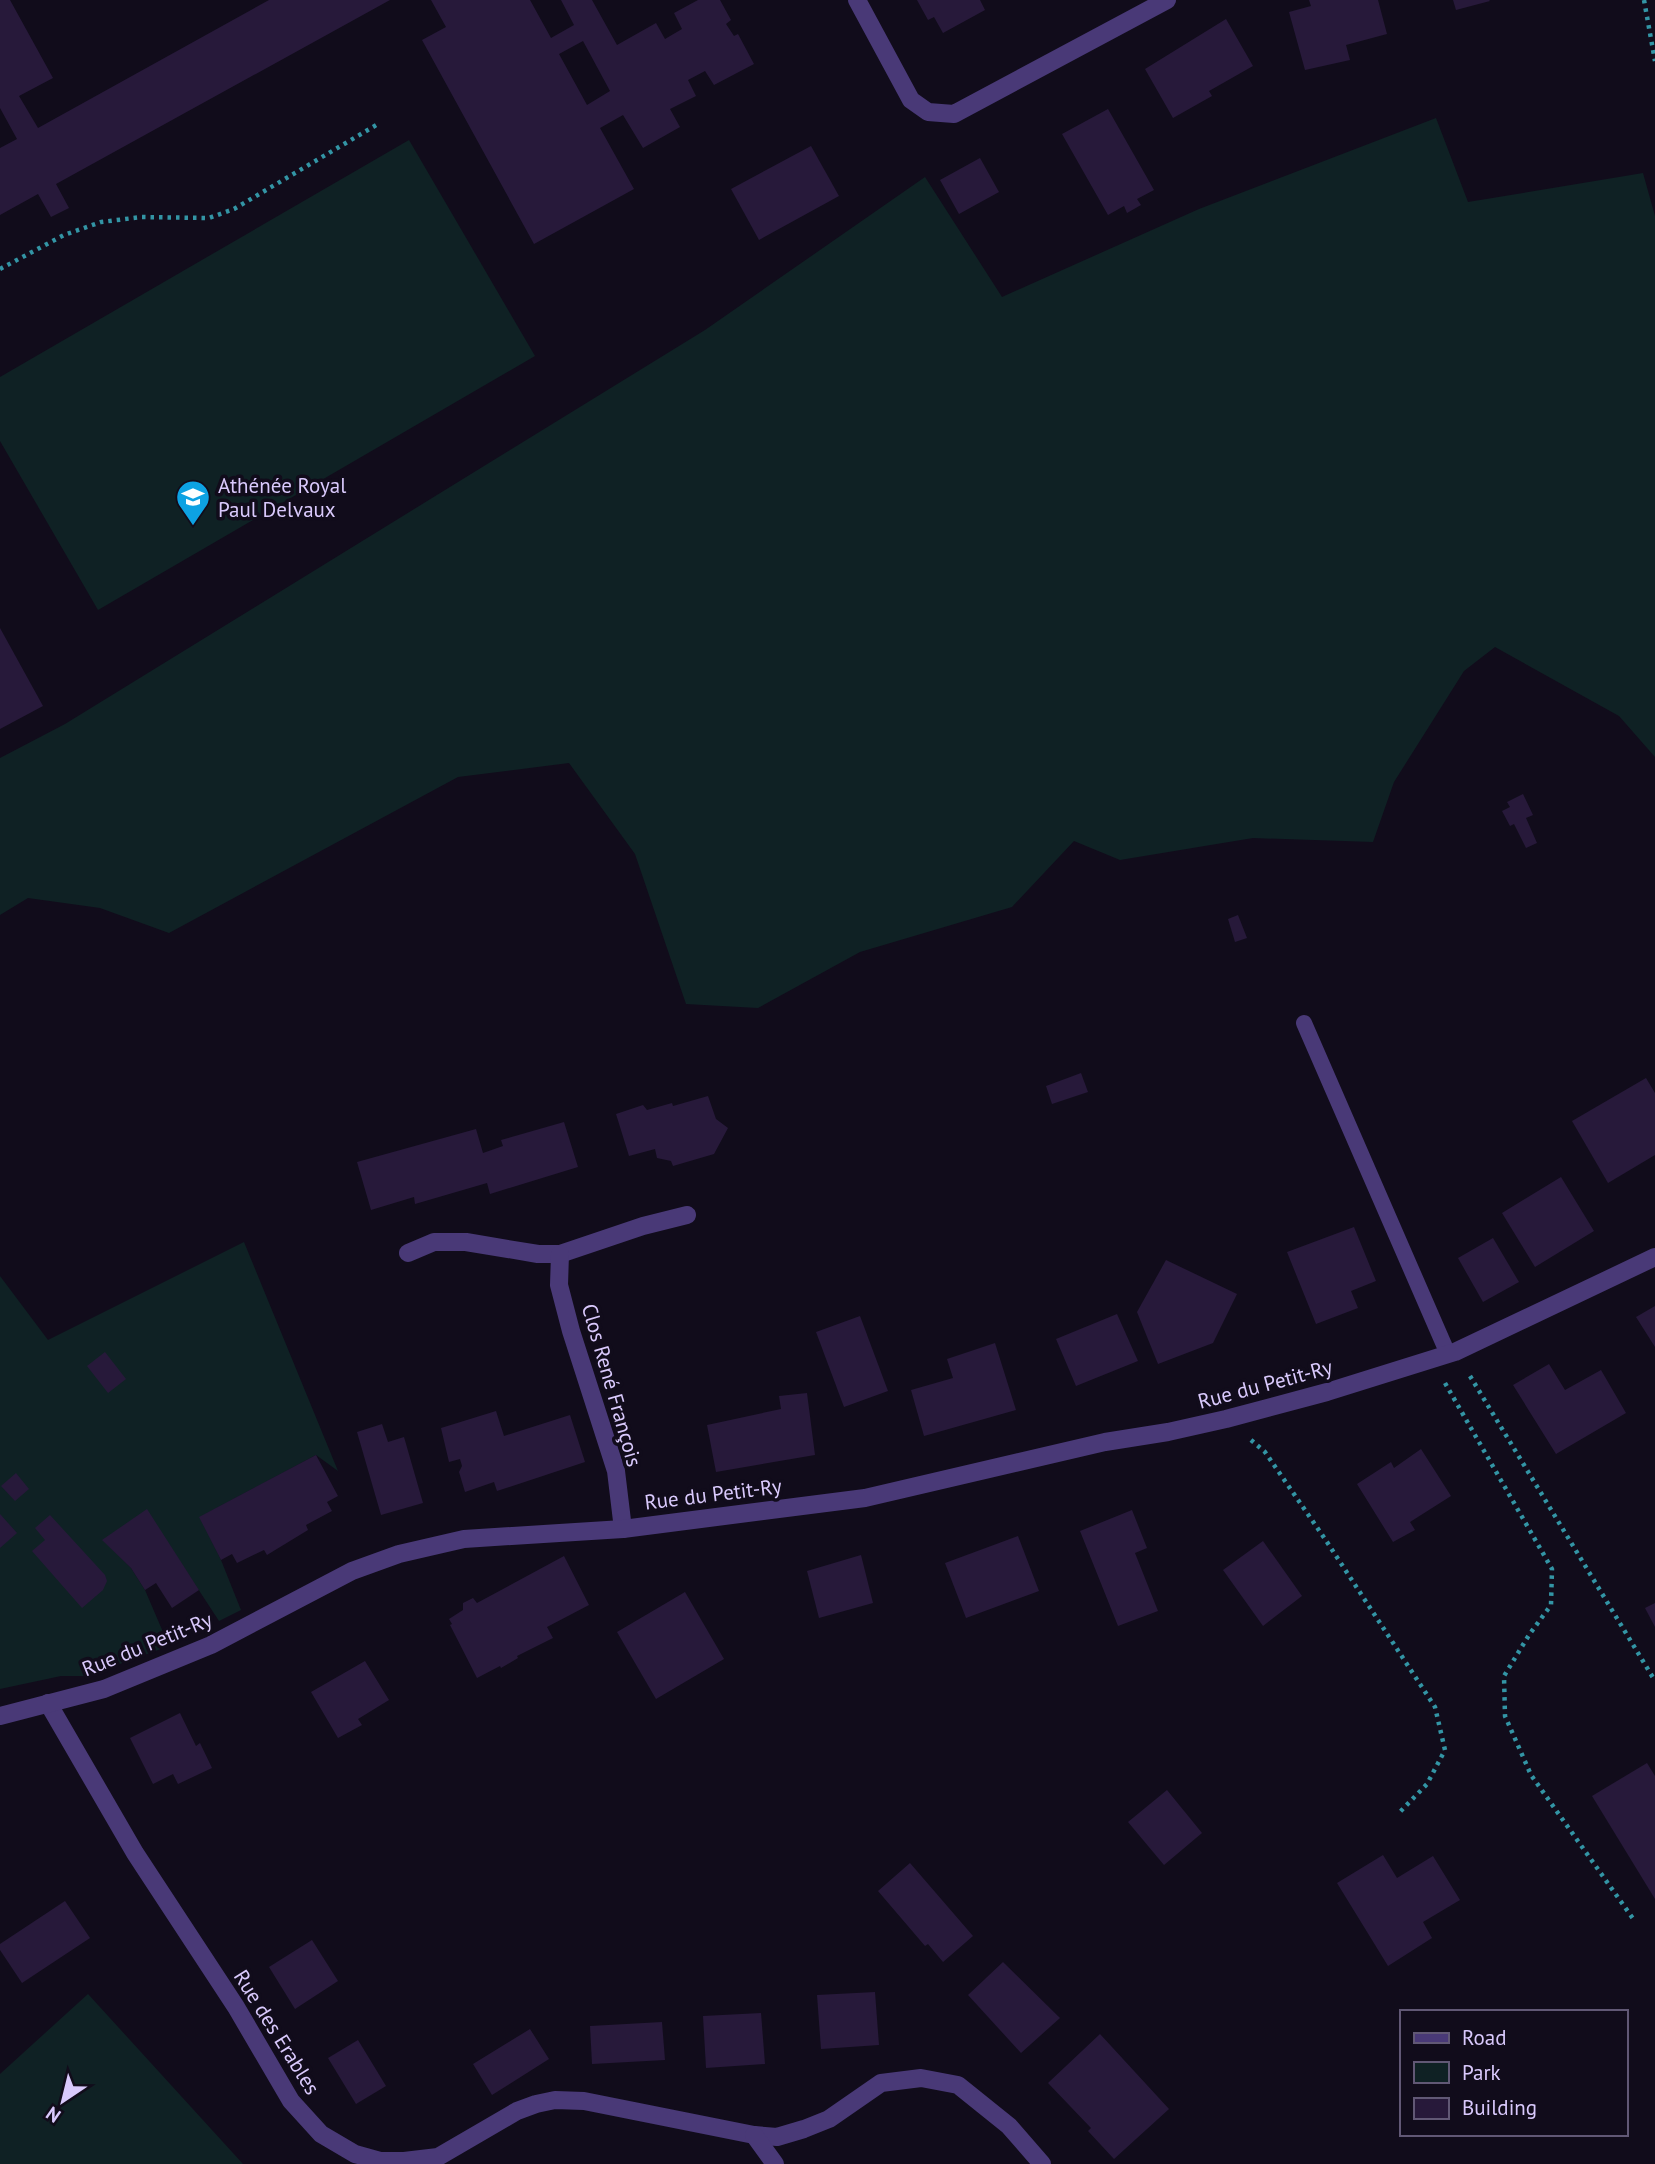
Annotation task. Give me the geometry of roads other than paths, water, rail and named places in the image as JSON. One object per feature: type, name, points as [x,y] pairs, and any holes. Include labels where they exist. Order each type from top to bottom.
[{"type":"street","points":[[857,0],[911,100],[928,112],[954,114],[1167,0]]},
{"type":"street","points":[[408,1252],[435,1242],[456,1242],[538,1254],[560,1254],[687,1214]]},
{"type":"street","name":"Clos René François","points":[[560,1254],[559,1285],[616,1471],[623,1529]]},
{"type":"street","name":"Rue du Petit-Ry","points":[[0,1716],[104,1689],[211,1645],[352,1571],[399,1554],[464,1539],[623,1529],[865,1497],[1105,1442],[1226,1419],[1327,1392],[1445,1355],[1655,1257]]},
{"type":"street","name":"Rue des Erables","points":[[48,1703],[135,1853],[236,2007],[291,2101],[321,2134],[355,2154],[380,2161],[438,2157],[517,2111],[555,2100],[584,2101],[754,2135],[777,2137],[829,2119],[881,2084],[920,2078],[958,2085],[1009,2126],[1042,2164]]},
{"type":"street","points":[[754,2135],[775,2164]]},
{"type":"lane","points":[[1304,1023],[1445,1355]]},
{"type":"place","name":"Athénée Royal Paul Delvaux","points":[[193,527]]}]
